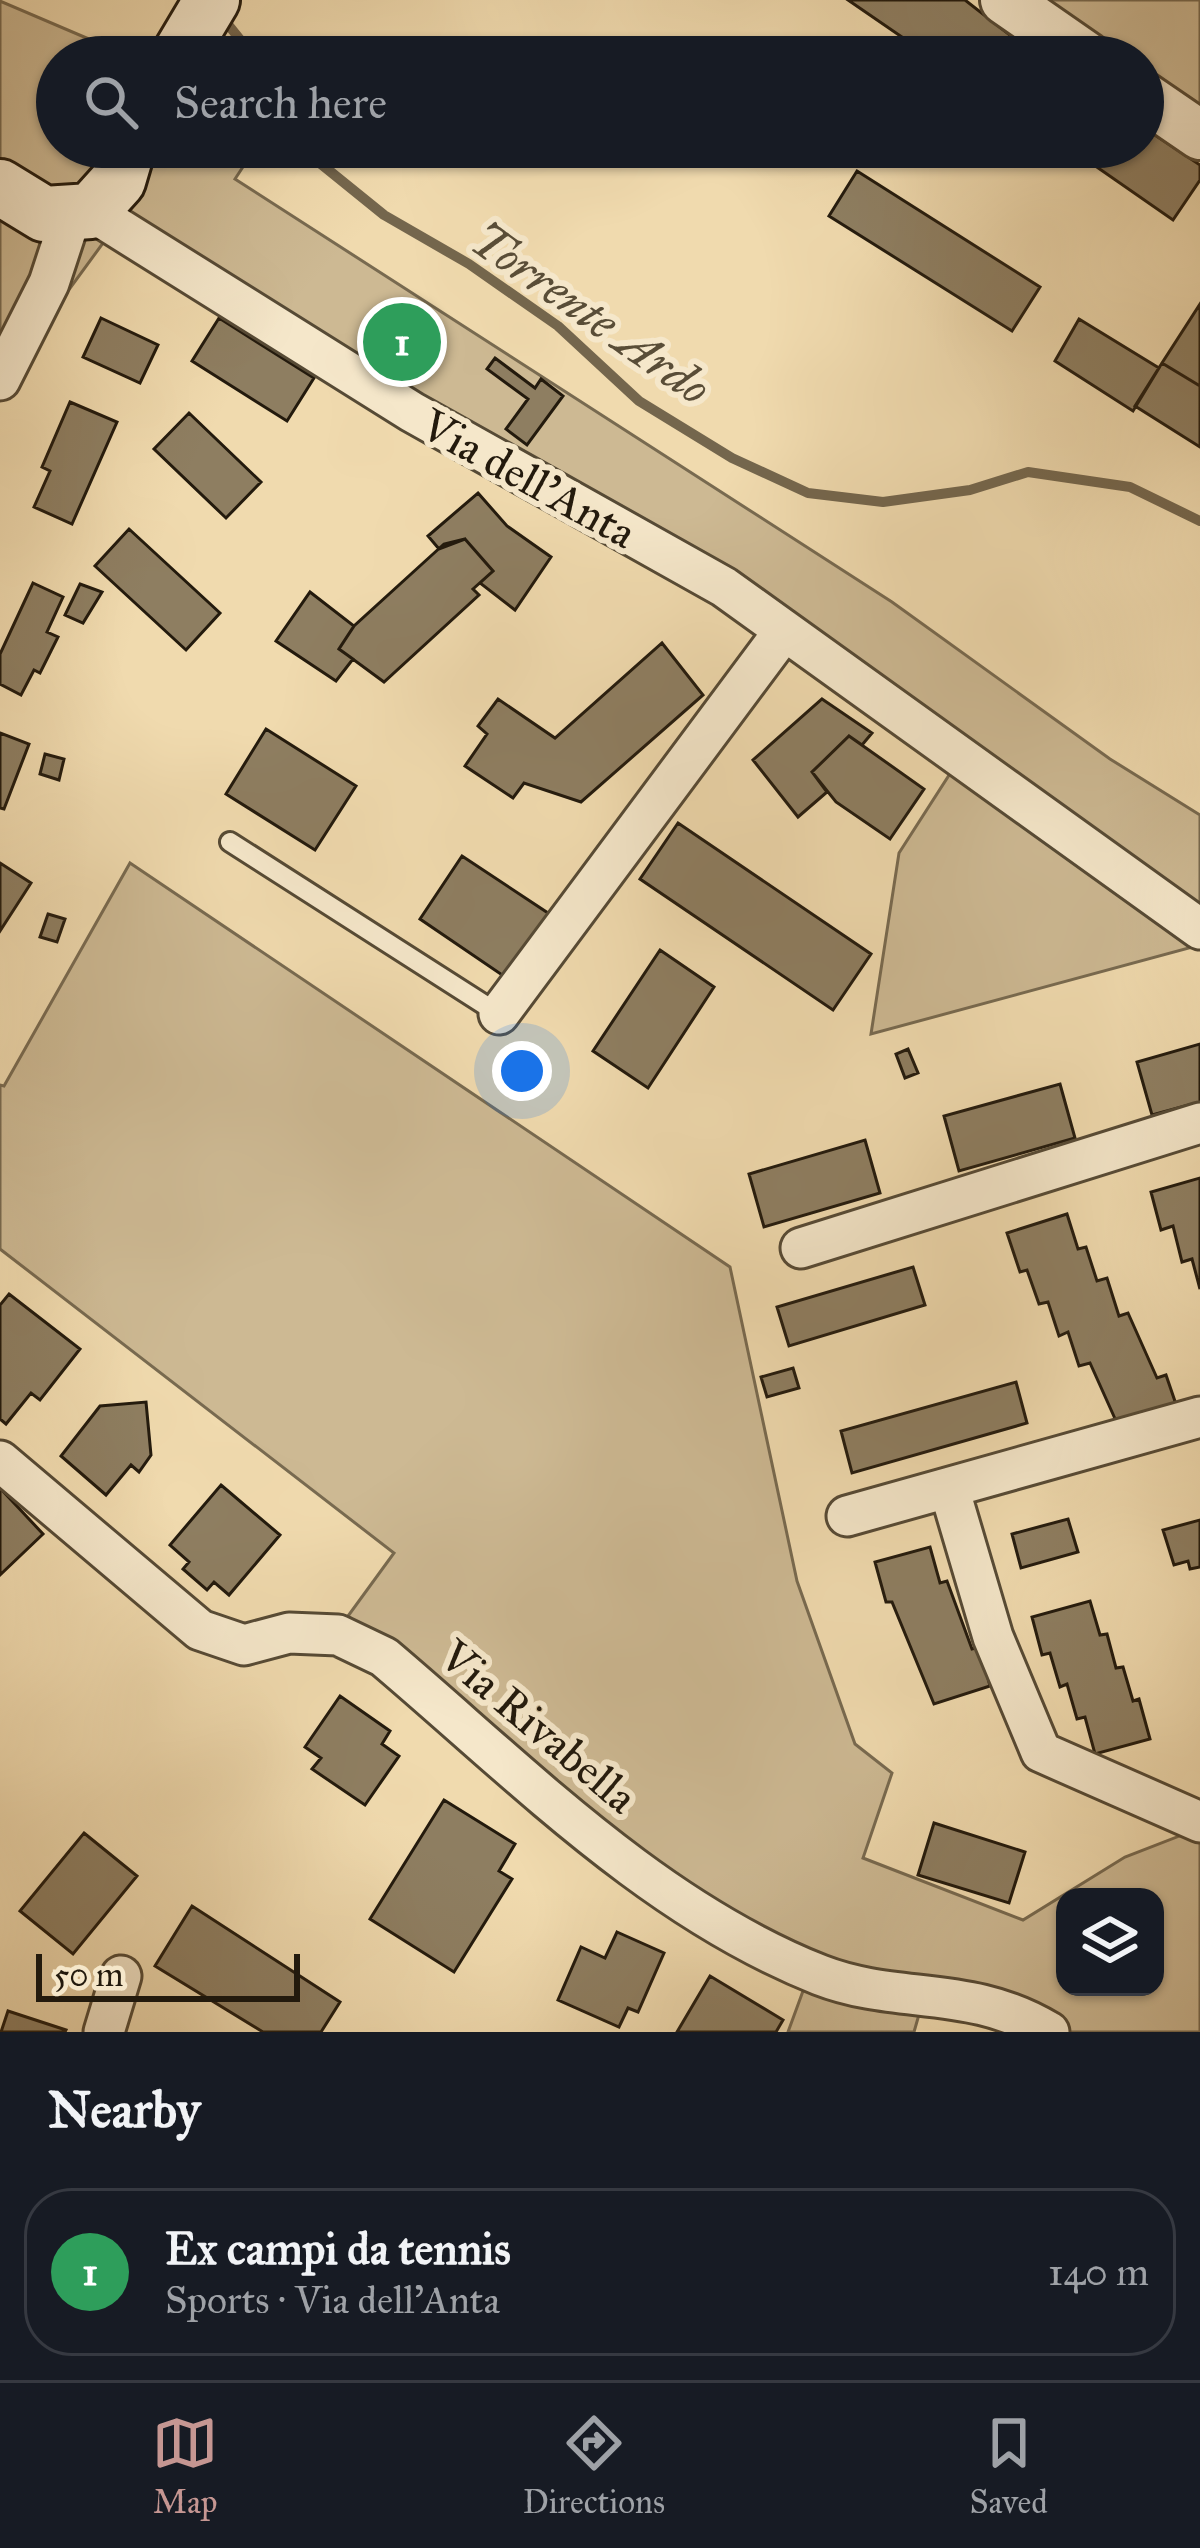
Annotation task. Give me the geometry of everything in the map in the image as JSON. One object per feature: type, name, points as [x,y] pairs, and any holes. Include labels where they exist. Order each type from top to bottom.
[{"type":"main road","points":[[191,36],[212,0]]},
{"type":"main road","points":[[0,175],[28,185],[100,179]]},
{"type":"main road","points":[[0,187],[44,214],[100,179]]},
{"type":"street","points":[[1005,0],[1057,36]]},
{"type":"street","points":[[1164,110],[1200,135]]},
{"type":"street","points":[[0,380],[100,179]]},
{"type":"street","name":"Via dell'Anta","points":[[100,179],[412,412],[724,587],[1200,929]]},
{"type":"street","points":[[499,1014],[784,631]]},
{"type":"street","points":[[801,1248],[1200,1123]]},
{"type":"street","points":[[847,1516],[1200,1418]]},
{"type":"street","name":"Via Rivabella","points":[[0,1460],[200,1630],[244,1645],[289,1634],[338,1635],[384,1657],[654,1887],[821,1976],[996,2004],[1049,2032]]},
{"type":"street","points":[[950,1488],[993,1637],[1041,1752],[1200,1822]]},
{"type":"street","points":[[104,2032],[121,1976]]},
{"type":"lane","points":[[230,842],[499,1014]]},
{"type":"shaded area","points":[[1017,0],[1200,0],[1200,122],[1164,98],[1164,36],[1071,36]]},
{"type":"shaded area","points":[[0,1],[82,36],[36,36],[36,168],[242,168],[235,179],[892,602],[1110,759],[1200,815],[1200,945],[871,1034],[899,853],[951,772],[733,608],[122,217],[33,339],[0,336]]},
{"type":"shaded area","points":[[130,863],[730,1267],[797,1581],[855,1744],[892,1773],[863,1858],[1023,1920],[1056,1900],[1056,1996],[1164,1996],[1164,1888],[1075,1888],[1125,1857],[1200,1828],[1200,2032],[1059,2032],[924,1997],[914,2032],[788,2032],[814,1961],[708,1902],[587,1817],[348,1616],[394,1553],[0,1249],[0,1085],[4,1086]]},
{"type":"building","points":[[848,0],[965,0],[1011,36],[900,36]]},
{"type":"building","points":[[1164,141],[1200,165],[1200,180],[1173,220],[1098,168],[1164,168]]},
{"type":"building","points":[[857,171],[1040,287],[1012,331],[829,216]]},
{"type":"building","points":[[1200,304],[1200,386],[1162,363]]},
{"type":"building","points":[[101,318],[158,345],[140,383],[83,357]]},
{"type":"building","points":[[219,318],[314,378],[287,421],[192,361]]},
{"type":"building","points":[[1079,319],[1159,368],[1133,411],[1055,361]]},
{"type":"building","points":[[495,358],[535,388],[541,379],[563,396],[527,445],[506,429],[528,399],[487,369]]},
{"type":"building","points":[[1162,363],[1200,386],[1200,447],[1135,406]]},
{"type":"building","points":[[70,402],[117,422],[72,524],[34,507],[50,471],[42,467]]},
{"type":"building","points":[[189,413],[261,482],[226,518],[154,449]]},
{"type":"building","points":[[478,493],[507,526],[551,557],[515,610],[480,583],[493,571],[465,539],[439,549],[428,536]]},
{"type":"building","points":[[129,529],[220,613],[186,650],[95,566]]},
{"type":"building","points":[[465,539],[493,571],[473,589],[479,595],[384,682],[339,649],[354,626],[444,544]]},
{"type":"building","points":[[33,583],[63,597],[47,632],[58,637],[40,673],[34,670],[21,695],[0,684],[0,654]]},
{"type":"building","points":[[80,584],[102,592],[83,623],[65,615]]},
{"type":"building","points":[[310,592],[354,626],[339,649],[353,659],[336,681],[276,641]]},
{"type":"building","points":[[662,643],[703,695],[581,802],[524,783],[513,798],[465,766],[487,734],[478,726],[498,699],[555,738]]},
{"type":"building","points":[[822,699],[872,733],[862,745],[849,736],[812,772],[827,792],[798,817],[753,760]]},
{"type":"building","points":[[266,729],[356,786],[315,850],[226,794]]},
{"type":"building","points":[[0,733],[29,744],[4,809],[0,808]]},
{"type":"building","points":[[849,736],[924,789],[890,839],[836,802],[812,772]]},
{"type":"building","points":[[45,754],[64,759],[59,780],[40,774]]},
{"type":"building","points":[[678,823],[871,954],[833,1010],[640,879]]},
{"type":"building","points":[[462,856],[551,915],[508,979],[420,919]]},
{"type":"building","points":[[0,863],[31,883],[0,931]]},
{"type":"building","points":[[48,914],[65,919],[57,942],[40,937]]},
{"type":"building","points":[[660,950],[714,987],[648,1088],[593,1051]]},
{"type":"building","points":[[1200,1044],[1200,1102],[1152,1115],[1137,1062]]},
{"type":"building","points":[[908,1049],[918,1073],[905,1078],[896,1054]]},
{"type":"building","points":[[1060,1084],[1075,1138],[959,1171],[944,1116]]},
{"type":"building","points":[[865,1140],[880,1193],[764,1227],[749,1174]]},
{"type":"building","points":[[1200,1178],[1200,1289],[1192,1259],[1182,1262],[1173,1226],[1161,1230],[1151,1192]]},
{"type":"building","points":[[1067,1214],[1078,1249],[1086,1247],[1097,1281],[1107,1278],[1119,1316],[1128,1313],[1157,1378],[1166,1375],[1179,1413],[1121,1432],[1090,1363],[1079,1366],[1068,1332],[1059,1336],[1048,1302],[1039,1304],[1027,1270],[1020,1272],[1007,1233]]},
{"type":"building","points":[[913,1267],[925,1305],[789,1346],[777,1307]]},
{"type":"building","points":[[9,1294],[80,1349],[40,1400],[31,1393],[6,1424],[0,1419],[0,1305]]},
{"type":"building","points":[[793,1368],[799,1388],[767,1397],[761,1377]]},
{"type":"building","points":[[1016,1382],[1027,1423],[852,1473],[841,1431]]},
{"type":"building","points":[[146,1402],[151,1455],[139,1472],[131,1465],[106,1495],[61,1456],[100,1406]]},
{"type":"building","points":[[221,1485],[280,1535],[229,1595],[214,1582],[207,1590],[183,1569],[189,1562],[170,1545]]},
{"type":"building","points":[[0,1488],[43,1534],[0,1575]]},
{"type":"building","points":[[1068,1519],[1078,1552],[1021,1568],[1012,1534]]},
{"type":"building","points":[[1200,1520],[1200,1567],[1190,1569],[1188,1561],[1174,1565],[1163,1530]]},
{"type":"building","points":[[930,1547],[940,1583],[947,1581],[972,1649],[980,1647],[990,1686],[934,1704],[892,1602],[886,1602],[875,1562]]},
{"type":"building","points":[[1090,1601],[1100,1635],[1107,1634],[1116,1668],[1123,1667],[1133,1701],[1139,1699],[1150,1739],[1095,1754],[1085,1717],[1077,1719],[1067,1684],[1060,1687],[1050,1653],[1042,1655],[1032,1617]]},
{"type":"building","points":[[340,1696],[390,1731],[382,1744],[399,1756],[365,1805],[312,1769],[321,1758],[305,1747]]},
{"type":"building","points":[[444,1800],[515,1844],[499,1871],[512,1879],[454,1972],[370,1919]]},
{"type":"building","points":[[934,1823],[1025,1852],[1009,1903],[918,1875]]},
{"type":"building","points":[[84,1833],[137,1876],[73,1954],[20,1911]]},
{"type":"building","points":[[192,1906],[340,2002],[321,2032],[263,2032],[155,1966]]},
{"type":"building","points":[[617,1932],[664,1953],[638,2012],[628,2008],[619,2027],[558,2000],[581,1947],[605,1958]]},
{"type":"building","points":[[710,1976],[783,2020],[776,2032],[677,2032]]},
{"type":"building","points":[[8,2011],[66,2030],[1,2032]]},
{"type":"waterway","name":"Torrente Ardo","points":[[222,17],[237,36]]},
{"type":"waterway","name":"Torrente Ardo","points":[[326,168],[384,215],[469,264],[558,326],[639,401],[732,458],[808,493],[883,502],[970,490],[1028,472],[1130,487],[1200,521]]},
{"type":"place","name":"Ex campi da tennis","points":[[402,342]]}]
